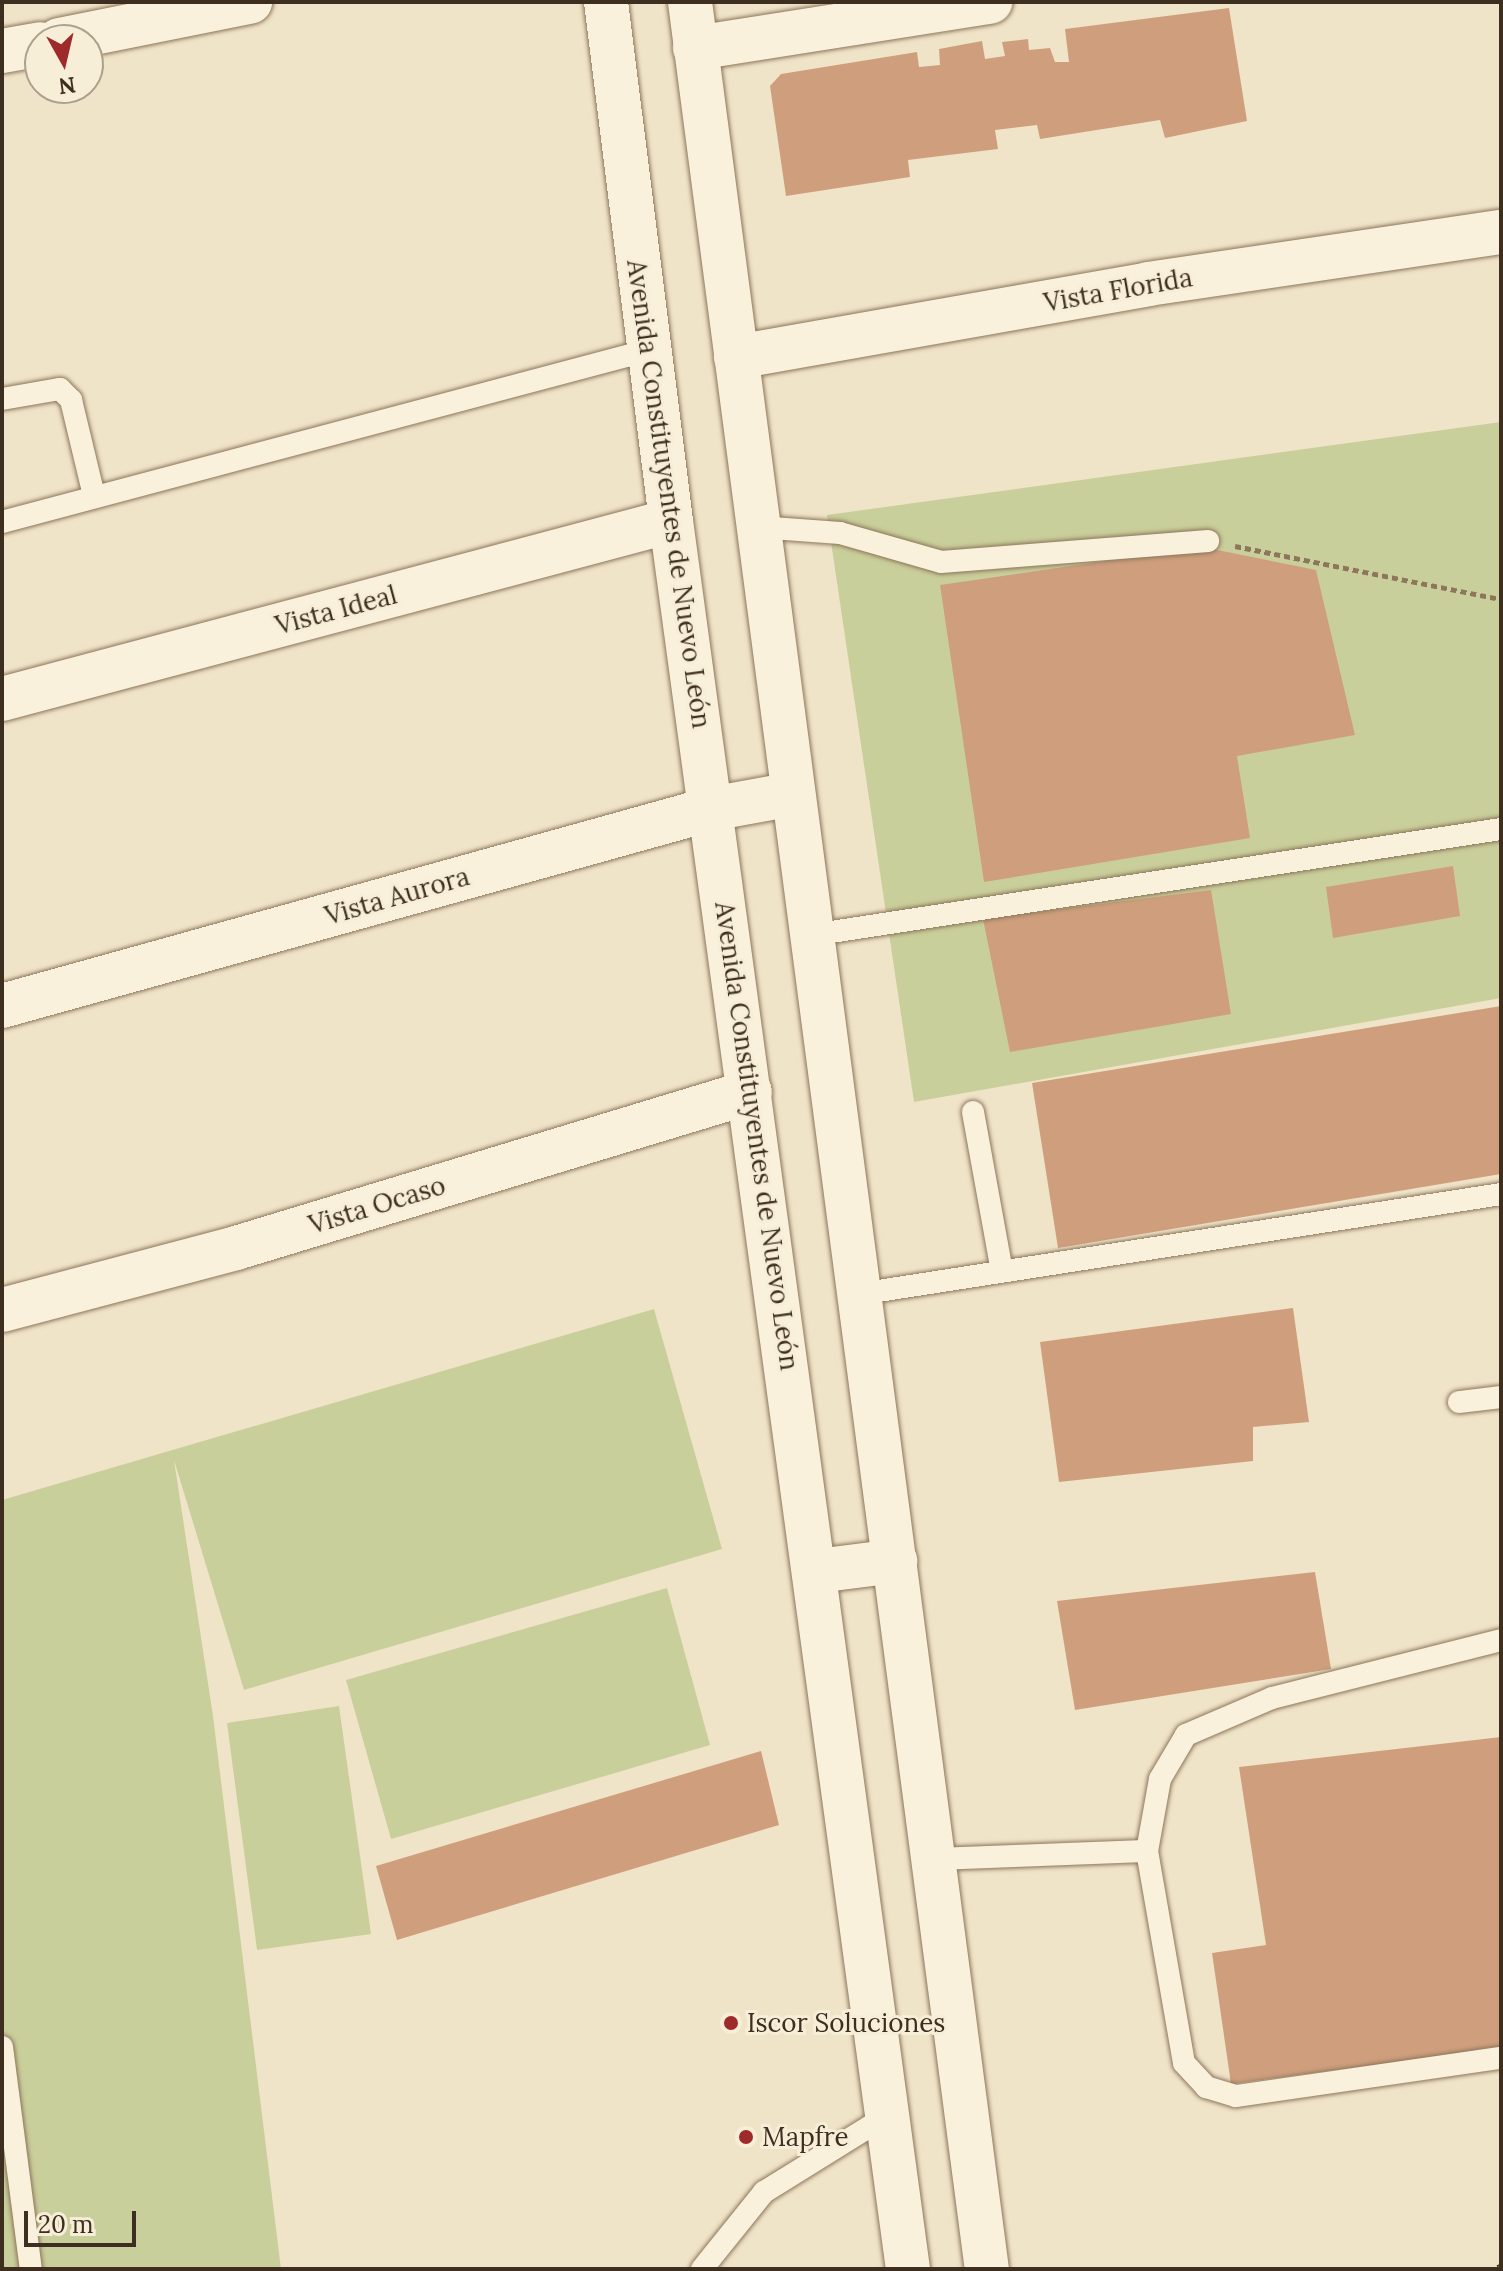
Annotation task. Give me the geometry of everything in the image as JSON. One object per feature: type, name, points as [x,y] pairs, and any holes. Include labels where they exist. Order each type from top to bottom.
[{"type":"main road","points":[[104,31],[250,2]]},
{"type":"main road","name":"Avenida Constituyentes de Nuevo León","points":[[606,2],[671,521],[817,1571],[908,2269]]},
{"type":"main road","points":[[690,2],[987,2269]]},
{"type":"main road","points":[[695,48],[990,2]]},
{"type":"main road","points":[[2,51],[24,47]]},
{"type":"main road","name":"Vista Florida","points":[[736,357],[1148,284],[1501,232]]},
{"type":"main road","name":"Vista Ideal","points":[[2,699],[671,521]]},
{"type":"main road","name":"Vista Aurora","points":[[2,1006],[711,809],[793,794]]},
{"type":"main road","name":"Vista Ocaso","points":[[2,1310],[236,1248],[750,1092]]},
{"type":"main road","points":[[817,1571],[895,1561]]},
{"type":"lane","points":[[2,522],[649,350]]},
{"type":"lane","points":[[2,399],[60,389],[71,400],[94,496]]},
{"type":"lane","points":[[758,527],[840,533],[941,562],[1208,541]]},
{"type":"lane","points":[[812,935],[1501,829]]},
{"type":"lane","points":[[973,1112],[1002,1271]]},
{"type":"lane","points":[[859,1294],[1501,1194]]},
{"type":"lane","points":[[1459,1402],[1501,1397]]},
{"type":"lane","points":[[1501,1640],[1272,1698],[1186,1735],[1160,1779],[1147,1851],[1184,2063],[1206,2087],[1236,2096],[1501,2058]]},
{"type":"lane","points":[[934,1859],[1147,1851]]},
{"type":"lane","points":[[2,2047],[31,2269]]},
{"type":"lane","points":[[702,2269],[764,2192],[888,2115]]},
{"type":"path","points":[[1208,541],[1501,599]]},
{"type":"green space","points":[[1501,422],[1501,998],[914,1102],[827,515]]},
{"type":"green space","points":[[654,1309],[722,1549],[244,1690],[174,1460],[213,1716],[281,2269],[2,2269],[2,1500]]},
{"type":"green space","points":[[667,1588],[710,1745],[391,1839],[346,1680]]},
{"type":"green space","points":[[339,1706],[371,1934],[257,1950],[227,1723]]},
{"type":"building","points":[[1229,8],[1247,121],[1165,138],[1160,120],[1040,139],[1037,125],[995,130],[998,149],[908,160],[910,177],[786,196],[770,86],[781,74],[917,52],[919,67],[940,65],[939,49],[982,41],[985,59],[1005,56],[1002,42],[1028,39],[1029,50],[1050,48],[1055,62],[1069,62],[1065,29]]},
{"type":"building","points":[[1202,547],[1316,570],[1355,735],[1237,756],[1250,838],[984,882],[940,585]]},
{"type":"building","points":[[1453,866],[1460,916],[1333,938],[1326,887]]},
{"type":"building","points":[[1211,890],[1231,1014],[1010,1052],[983,919]]},
{"type":"building","points":[[1501,1006],[1501,1174],[1058,1248],[1032,1083]]},
{"type":"building","points":[[1293,1308],[1309,1422],[1253,1427],[1253,1461],[1059,1482],[1040,1342]]},
{"type":"building","points":[[1315,1572],[1331,1669],[1075,1710],[1057,1601]]},
{"type":"building","points":[[1501,1737],[1501,2048],[1231,2084],[1212,1953],[1266,1945],[1239,1767]]},
{"type":"building","points":[[761,1751],[779,1825],[397,1940],[376,1866]]},
{"type":"place","name":"Iscor Soluciones","points":[[731,2023]]},
{"type":"place","name":"Mapfre","points":[[746,2137]]}]
